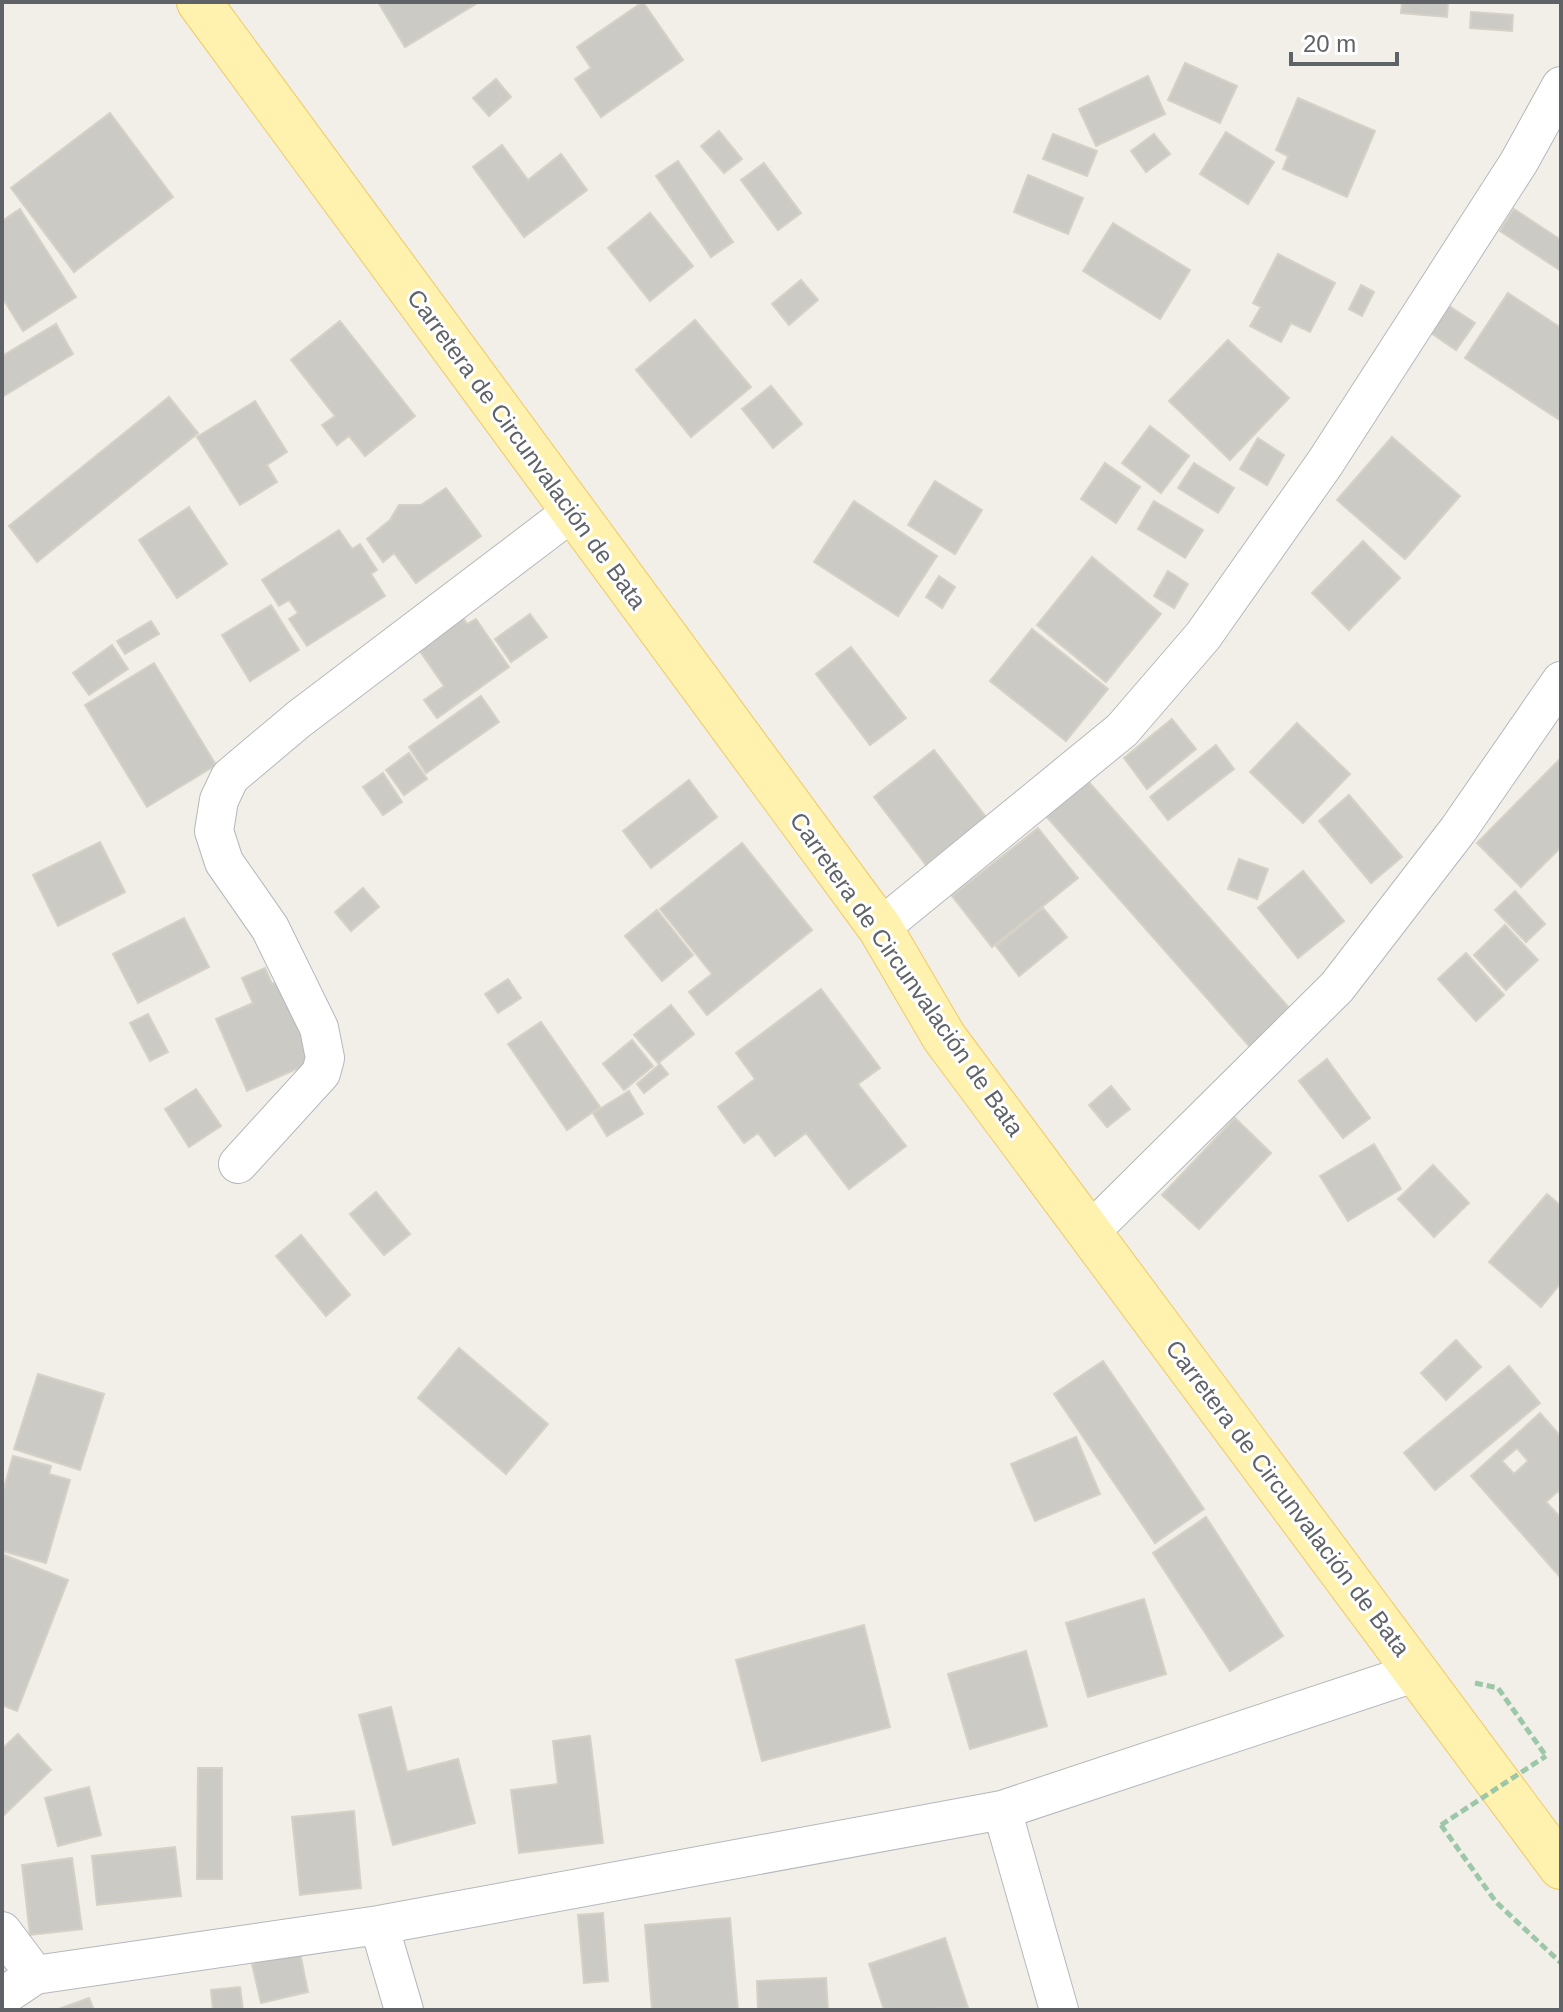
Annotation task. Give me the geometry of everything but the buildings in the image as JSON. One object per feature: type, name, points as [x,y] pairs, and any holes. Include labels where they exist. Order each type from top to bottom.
[{"type":"main road","name":"Carretera de Circunvalación de Bata","points":[[199,2],[880,928],[944,1037],[1561,1867]]},
{"type":"street","points":[[880,928],[1122,730],[1203,636],[1325,463],[1519,162],[1561,86]]},
{"type":"street","points":[[238,1164],[321,1073],[325,1058],[319,1028],[270,928],[224,862],[214,831],[219,800],[230,777],[299,719],[573,511]]},
{"type":"street","points":[[1090,1232],[1337,987],[1458,830],[1561,681]]},
{"type":"street","points":[[2,1997],[35,1975],[379,1925],[1002,1810],[1417,1672]]},
{"type":"street","points":[[1002,1810],[1059,2010]]},
{"type":"street","points":[[379,1925],[404,2010]]},
{"type":"street","points":[[2,1931],[35,1975]]},
{"type":"path","points":[[1498,1688],[1546,1756],[1441,1825],[1496,1902],[1561,1963]]}]
